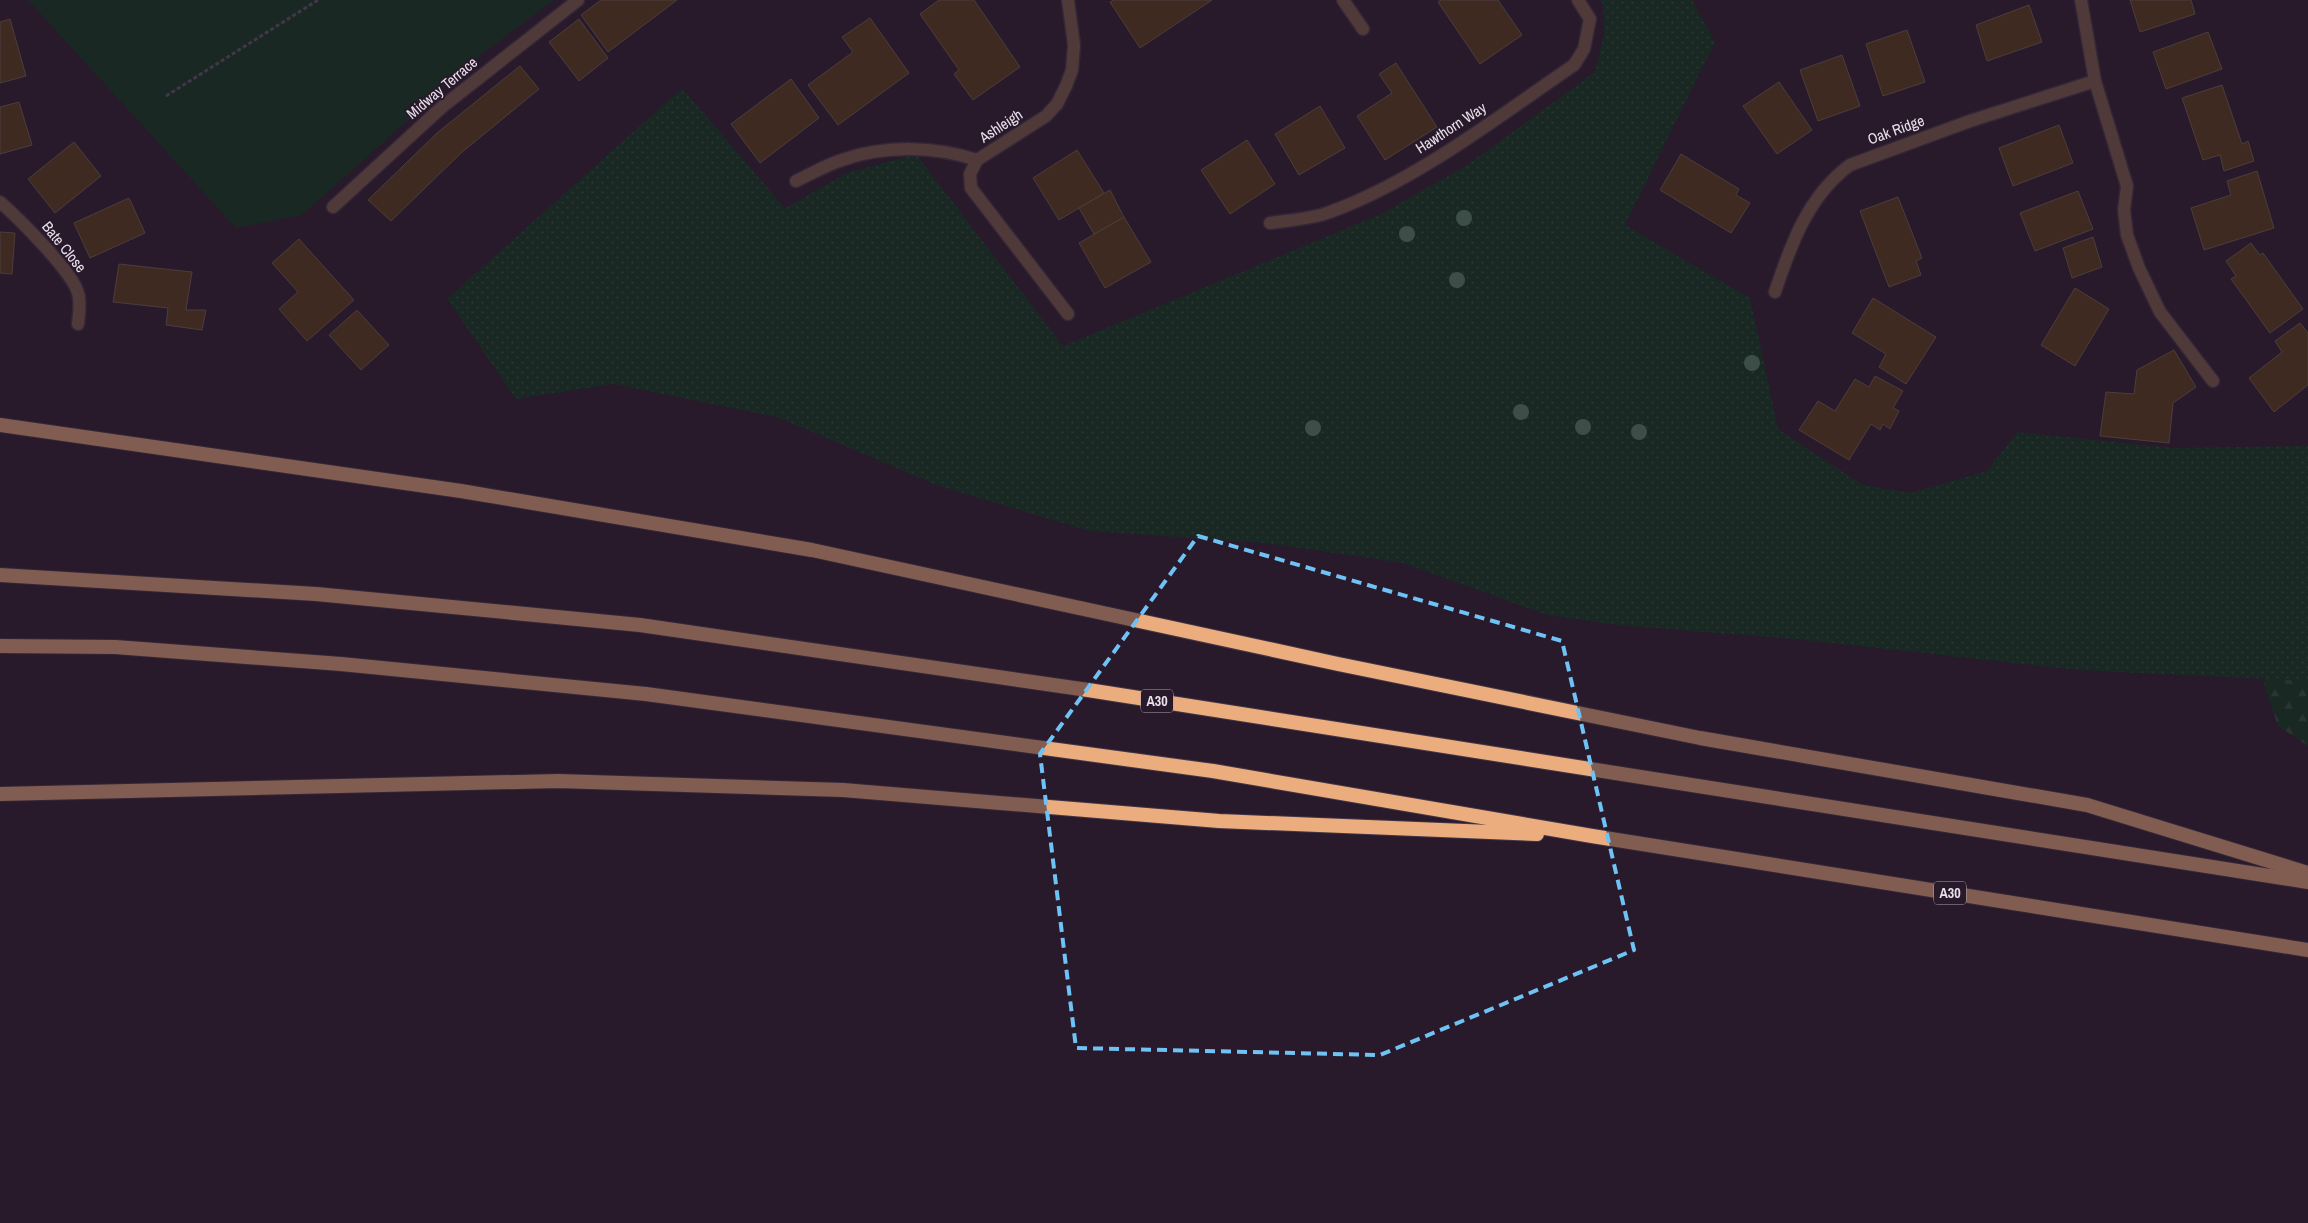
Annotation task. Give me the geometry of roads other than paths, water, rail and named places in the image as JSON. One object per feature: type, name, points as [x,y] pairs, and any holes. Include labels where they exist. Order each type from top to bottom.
[{"type":"highway","points":[[0,425],[461,491],[812,550],[1319,660],[1700,738],[2087,805],[2308,873]]},
{"type":"highway","name":"A30","points":[[0,575],[316,594],[640,625],[1108,693],[2308,882]]},
{"type":"highway","name":"A30","points":[[0,646],[115,647],[322,662],[646,694],[1214,771],[1592,836],[2308,950]]},
{"type":"highway","points":[[0,794],[578,782],[843,790],[1219,821],[1592,836]]},
{"type":"street","name":"Midway Terrace","points":[[333,206],[442,107],[578,0]]},
{"type":"street","name":"Ashleigh","points":[[1068,0],[1074,46],[1072,70],[1056,104],[1046,116],[977,160],[970,174],[971,188],[1068,314]]},
{"type":"street","points":[[1343,0],[1362,29]]},
{"type":"street","name":"Hawthorn Way","points":[[1270,223],[1329,212],[1380,189],[1444,154],[1574,65],[1584,49],[1590,19],[1578,0]]},
{"type":"street","points":[[2082,0],[2096,81],[2127,186],[2124,210],[2127,235],[2139,268],[2160,312],[2213,381]]},
{"type":"street","name":"Oak Ridge","points":[[1775,292],[1790,248],[1806,215],[1818,196],[1835,176],[1850,165],[1970,121],[2096,81]]},
{"type":"street","points":[[796,181],[840,160],[878,152],[941,150],[977,160]]},
{"type":"street","name":"Bate Close","points":[[0,202],[27,228],[70,279],[78,292],[80,303],[78,324]]}]
